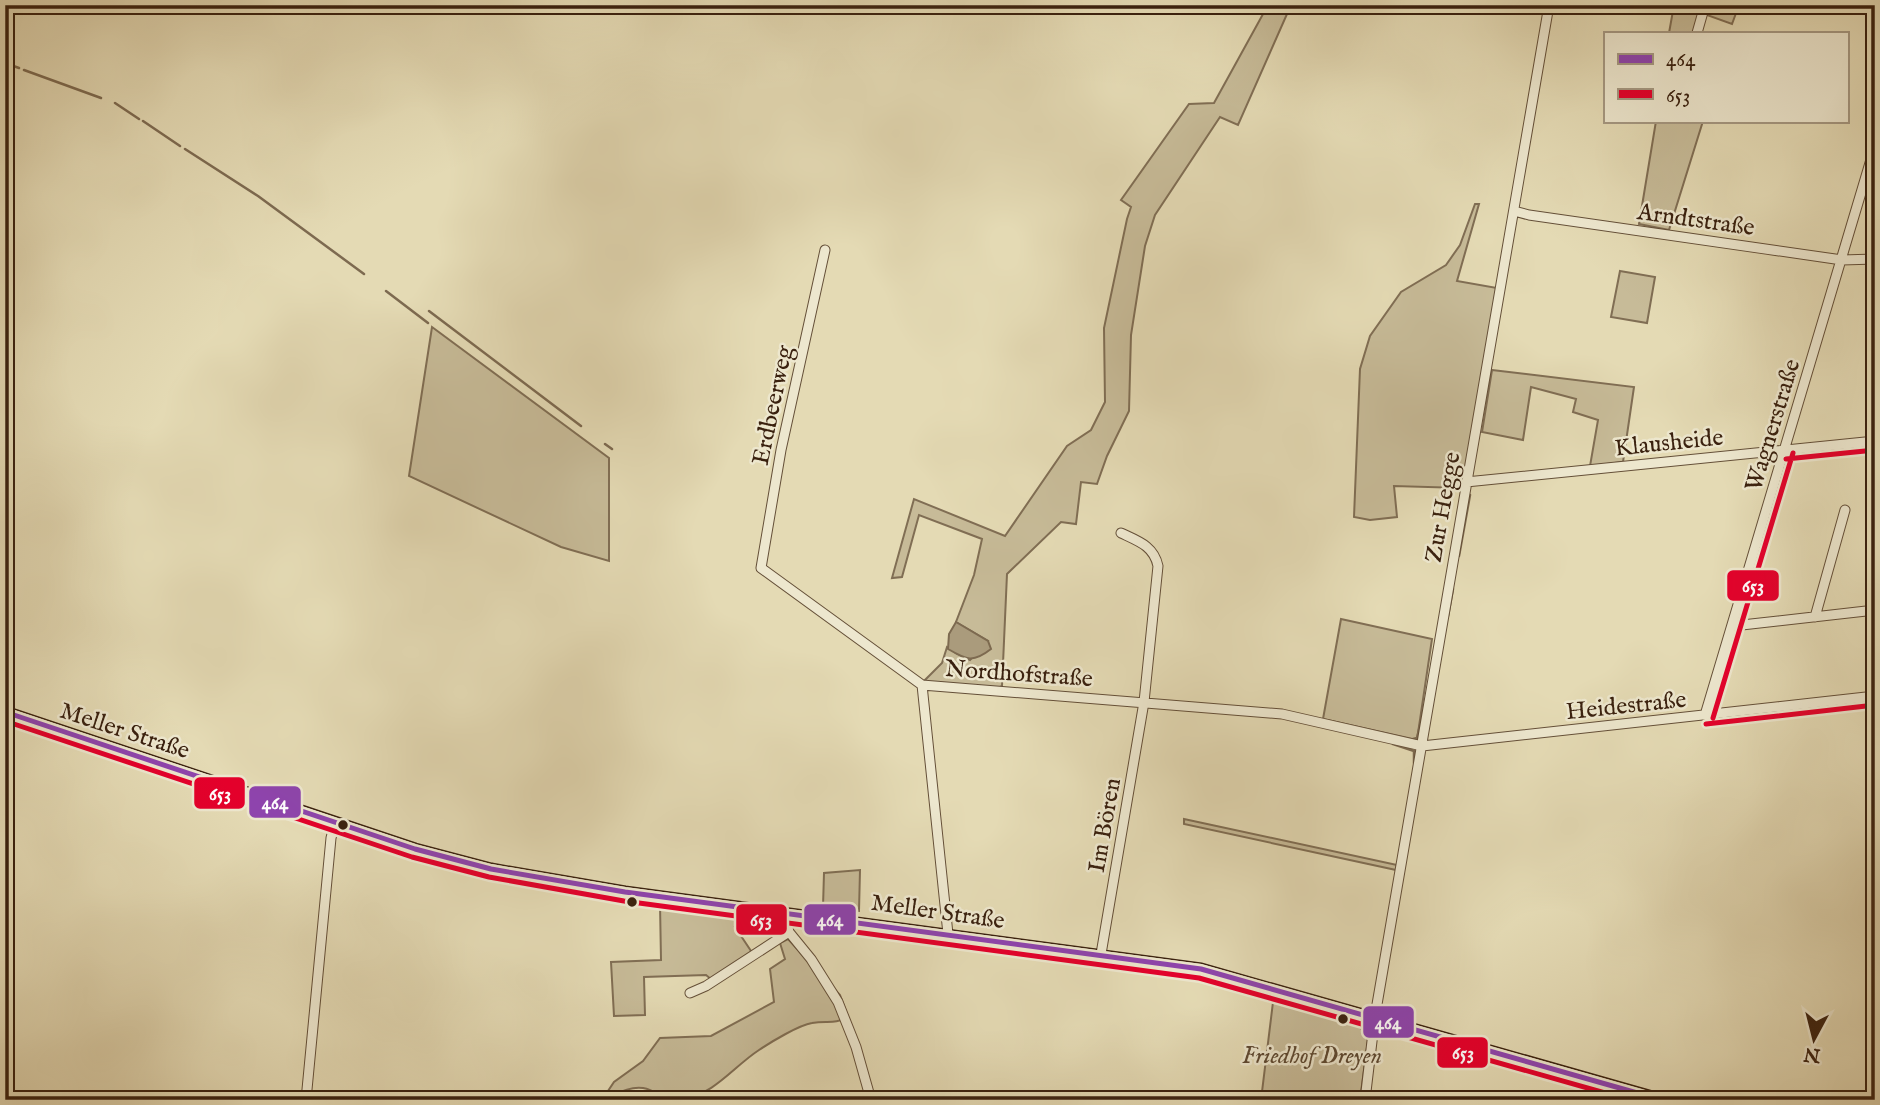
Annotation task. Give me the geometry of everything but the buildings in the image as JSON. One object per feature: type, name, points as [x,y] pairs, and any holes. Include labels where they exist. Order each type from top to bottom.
[{"type":"main road","name":"Meller Straße","points":[[5,712],[415,849],[518,875],[1201,969],[1375,1016],[1663,1100]]},
{"type":"street","name":"Zur Hegge","points":[[1365,1100],[1375,1016],[1549,5]]},
{"type":"street","points":[[1697,32],[1705,5]]},
{"type":"street","name":"Wagnerstraße","points":[[1705,715],[1875,146]]},
{"type":"street","name":"Arndtstraße","points":[[1514,211],[1842,260],[1875,259]]},
{"type":"street","name":"Erdbeerweg","points":[[761,568],[781,450],[825,250]]},
{"type":"street","name":"Klausheide","points":[[1466,482],[1875,441]]},
{"type":"street","points":[[1815,617],[1845,510]]},
{"type":"street","points":[[1121,533],[1148,546],[1157,558],[1144,702]]},
{"type":"street","name":"Nordhofstraße","points":[[761,568],[922,685],[1282,714],[1423,746]]},
{"type":"street","points":[[1733,626],[1875,610]]},
{"type":"street","points":[[922,685],[948,934]]},
{"type":"street","name":"Heidestraße","points":[[1423,746],[1875,696]]},
{"type":"street","name":"Im Bören","points":[[1101,954],[1144,702]]},
{"type":"street","points":[[306,1100],[331,838],[335,823]]},
{"type":"street","points":[[784,912],[789,932],[811,959],[838,1002],[856,1048],[871,1100]]},
{"type":"street","points":[[690,993],[706,986],[789,932]]},
{"type":"green space","points":[[1268,5],[1291,5],[1238,125],[1220,117],[1155,215],[1145,246],[1131,335],[1129,411],[1097,484],[1081,482],[1076,524],[1061,522],[1007,574],[1002,686],[998,688],[922,683],[942,663],[947,647],[970,660],[988,641],[956,622],[974,575],[982,539],[919,515],[902,577],[892,578],[914,499],[1005,536],[1067,446],[1091,430],[1105,402],[1104,328],[1131,207],[1121,200],[1189,104],[1214,103]]},
{"type":"green space","points":[[1674,5],[1703,5],[1695,32],[1669,32]]},
{"type":"green space","points":[[1707,5],[1739,5],[1732,24],[1704,14]]},
{"type":"green space","points":[[1656,122],[1703,122],[1669,230],[1639,224]]},
{"type":"green space","points":[[1475,204],[1479,204],[1457,281],[1497,288],[1462,488],[1394,486],[1397,517],[1370,520],[1354,517],[1360,369],[1370,336],[1401,292],[1446,265],[1460,245]]},
{"type":"green space","points":[[1620,271],[1655,277],[1647,323],[1611,317]]},
{"type":"green space","points":[[432,327],[609,458],[609,561],[561,547],[409,476]]},
{"type":"green space","points":[[1492,370],[1634,387],[1623,462],[1590,466],[1598,420],[1573,412],[1576,399],[1531,387],[1523,440],[1482,432]]},
{"type":"green space","points":[[1341,619],[1432,639],[1417,740],[1323,719]]},
{"type":"green space","points":[[1184,819],[1397,865],[1396,870],[1184,824]]},
{"type":"green space","points":[[860,870],[859,911],[823,907],[824,873]]},
{"type":"green space","points":[[660,904],[757,916],[735,927],[753,954],[712,980],[706,975],[644,977],[645,1015],[614,1016],[611,962],[661,960]]},
{"type":"green space","points":[[788,939],[840,995],[848,1017],[834,1022],[806,1024],[793,1030],[759,1050],[705,1092],[694,1096],[676,1100],[649,1089],[637,1088],[602,1100],[614,1082],[643,1061],[660,1038],[711,1036],[774,1002],[770,969],[785,959],[780,943]]},
{"type":"green space","name":"Friedhof Dreyen","points":[[1274,994],[1356,1020],[1368,1040],[1360,1100],[1261,1100]]},
{"type":"shaded area","points":[[956,622],[988,641],[991,649],[970,658],[948,649],[949,634]]},
{"type":"waterway","points":[[5,63],[19,68]]},
{"type":"waterway","points":[[24,70],[101,98]]},
{"type":"waterway","points":[[115,103],[139,119]]},
{"type":"waterway","points":[[143,121],[180,146]]},
{"type":"waterway","points":[[185,149],[258,196],[364,274]]},
{"type":"waterway","points":[[386,291],[428,323]]},
{"type":"waterway","points":[[429,311],[581,426]]},
{"type":"waterway","points":[[605,444],[612,449]]},
{"type":"waterway","points":[[1459,556],[1470,495]]},
{"type":"waterway","points":[[1448,616],[1453,589]]},
{"type":"waterway","points":[[1413,739],[1417,738],[1424,708]]},
{"type":"waterway","points":[[1393,744],[1414,751],[1414,763]]},
{"type":"transit line","name":"653","points":[[1786,459],[1875,450]]},
{"type":"transit line","name":"653","points":[[1713,718],[1793,453]]},
{"type":"transit line","name":"653","points":[[1706,724],[1875,705]]},
{"type":"transit line","name":"464","points":[[5,712],[415,849],[491,869],[625,892],[1201,969],[1662,1100]]},
{"type":"transit line","name":"653","points":[[5,721],[412,857],[489,877],[624,901],[1199,978],[1630,1100]]}]
